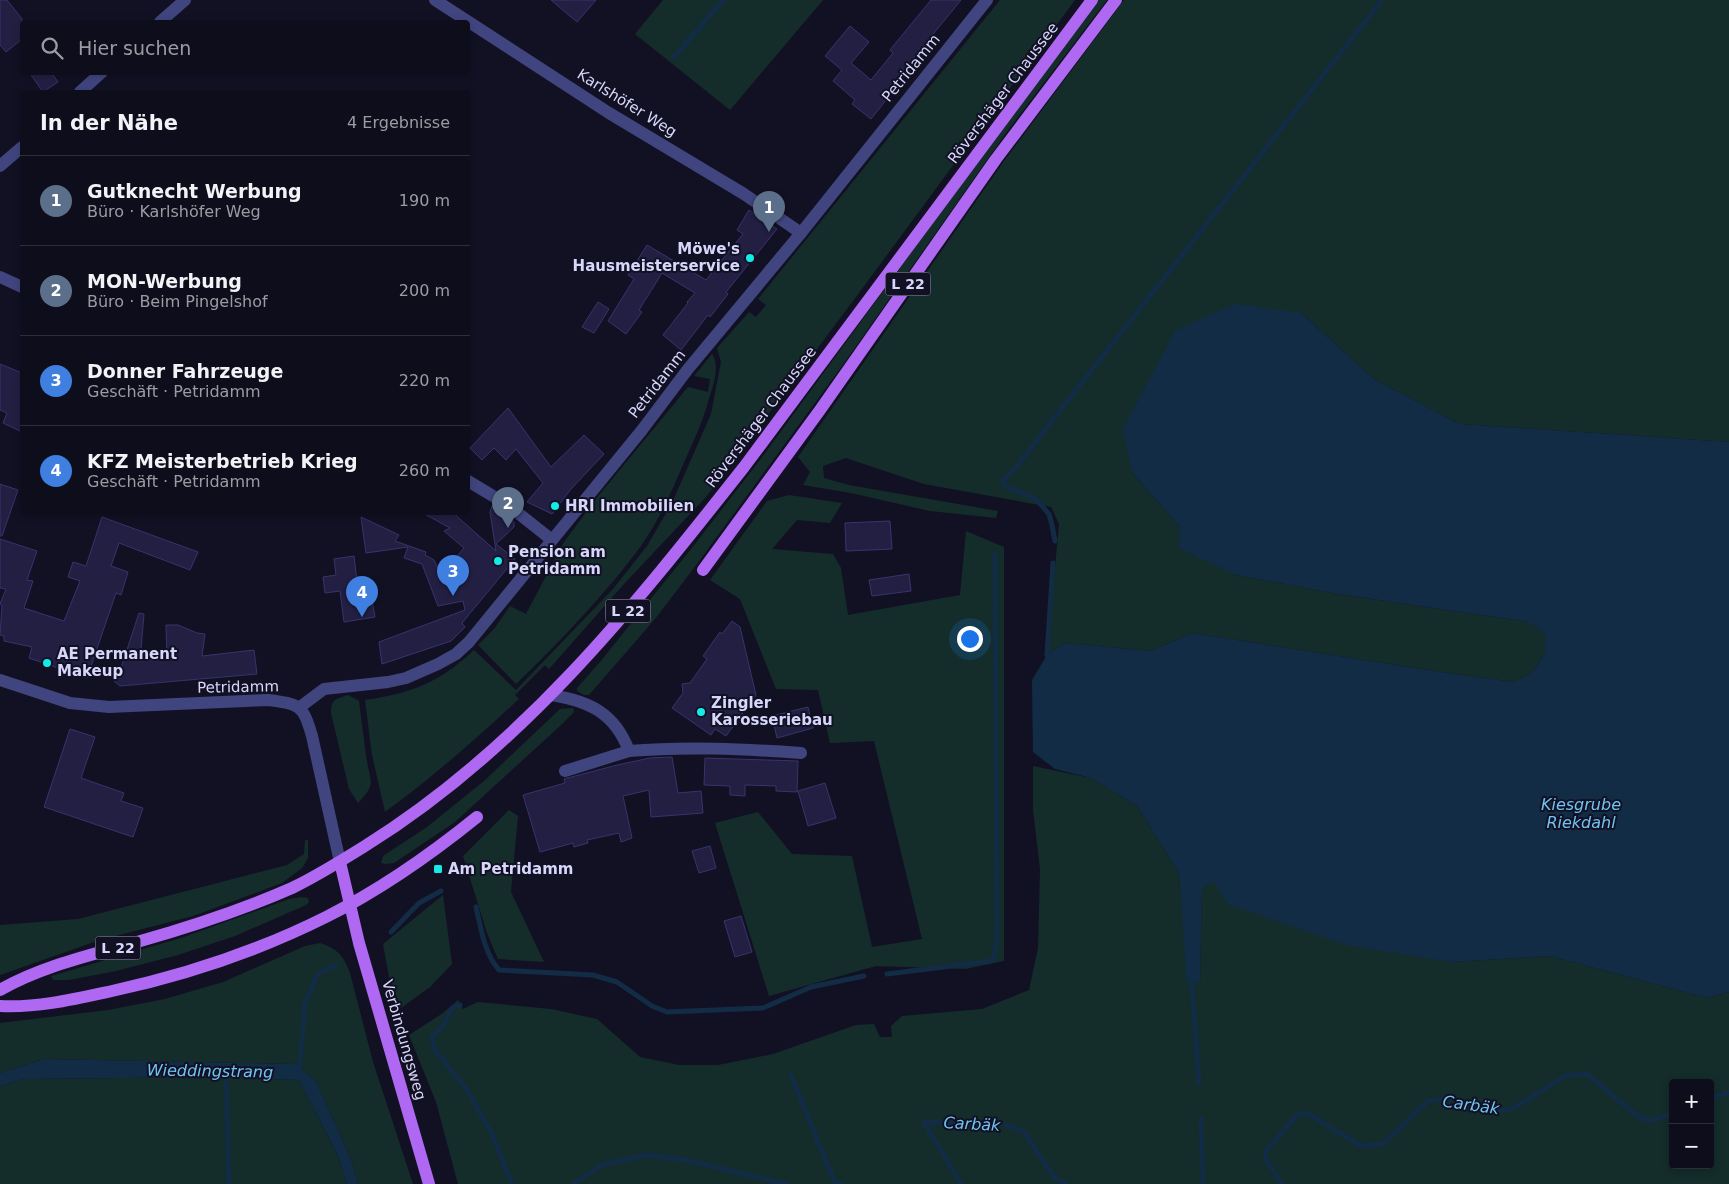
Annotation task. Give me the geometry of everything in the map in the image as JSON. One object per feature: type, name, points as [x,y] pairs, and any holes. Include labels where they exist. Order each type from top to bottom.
[{"type":"main road","name":"Rövershäger Chaussee","points":[[0,990],[18,979],[220,917],[293,887],[340,862],[392,829],[452,785],[494,750],[566,680],[628,612],[744,467],[1092,0]]},
{"type":"main road","name":"L 22","points":[[703,570],[814,418],[996,159],[1116,0]]},
{"type":"main road","points":[[0,1006],[21,1007],[63,1001],[150,983],[243,953],[304,928],[350,904],[398,876],[477,817]]},
{"type":"main road","points":[[340,862],[350,904]]},
{"type":"main road","name":"Verbindungsweg","points":[[350,904],[359,943],[429,1184]]},
{"type":"street","points":[[162,20],[185,0]]},
{"type":"street","name":"Karlshöfer Weg","points":[[436,0],[467,20]]},
{"type":"street","name":"Petridamm","points":[[0,680],[70,702],[109,707],[268,700],[300,707],[324,690],[406,678],[456,654],[482,628],[642,430],[688,369],[801,233],[987,0]]},
{"type":"street","name":"Karlshöfer Weg","points":[[470,22],[609,113],[744,194],[801,233]]},
{"type":"street","points":[[82,90],[99,75]]},
{"type":"street","points":[[0,166],[20,148]]},
{"type":"street","points":[[0,277],[20,286]]},
{"type":"street","points":[[470,482],[508,505],[552,540]]},
{"type":"street","points":[[551,695],[573,699],[592,707],[611,719],[623,736],[629,751]]},
{"type":"street","points":[[300,707],[308,720],[340,862]]},
{"type":"street","points":[[565,772],[629,751],[660,748],[718,748],[801,753]]},
{"type":"green space","points":[[663,0],[823,0],[730,110],[635,34]]},
{"type":"green space","points":[[1000,0],[1075,0],[706,497],[624,584],[549,669],[545,665],[515,695],[519,699],[454,757],[385,812],[372,755],[365,700],[397,694],[424,685],[449,671],[474,650],[516,690],[613,589],[647,546],[672,503],[711,414],[721,362],[717,348],[749,312],[756,317],[766,305],[758,299]]},
{"type":"green space","points":[[1098,0],[1107,0],[1006,133],[842,366],[697,564],[655,619],[589,695],[584,695],[577,691],[577,688],[695,544],[763,456]]},
{"type":"green space","points":[[1124,0],[1729,0],[1729,442],[1460,424],[1375,380],[1301,313],[1132,472],[1180,527],[1236,575],[1338,594],[1530,622],[1545,634],[1545,653],[1532,673],[1514,682],[1192,633],[1151,651],[1065,643],[1047,655],[1059,524],[1051,507],[924,484],[846,458],[823,466],[824,478],[849,485],[998,511],[996,518],[930,511],[851,493],[803,485],[810,472],[798,457],[1004,161]]},
{"type":"green space","points":[[712,354],[715,359],[716,371],[704,416],[671,492],[654,525],[641,546],[597,600],[549,652],[516,684],[478,645],[494,629],[510,606],[526,614],[564,542],[599,495],[688,387],[708,392],[710,379],[694,376]]},
{"type":"green space","points":[[789,495],[842,503],[830,523],[797,520],[772,549],[833,554],[841,568],[848,615],[960,595],[966,531],[1004,547],[1004,961],[965,969],[876,966],[769,996],[715,823],[758,812],[792,854],[852,856],[872,947],[922,939],[874,741],[830,743],[818,690],[776,689],[740,599],[710,580],[767,501]]},
{"type":"green space","points":[[348,695],[359,701],[371,782],[368,791],[358,803],[349,789],[331,713],[333,702]]},
{"type":"green space","points":[[573,708],[574,712],[560,726],[455,822],[394,863],[381,863],[383,856],[427,827],[484,781],[560,709]]},
{"type":"green space","points":[[1033,766],[1091,778],[1137,806],[1179,873],[1188,983],[1200,981],[1202,887],[1214,881],[1452,962],[1550,956],[1707,998],[1729,992],[1729,1184],[458,1184],[436,1102],[409,1035],[443,1013],[458,1000],[463,1009],[478,1002],[551,1009],[597,1019],[640,1057],[679,1065],[718,1065],[773,1054],[856,1025],[874,1024],[880,1037],[892,1037],[891,1026],[902,1016],[982,1009],[1029,990],[1038,948],[1040,869],[1033,810]]},
{"type":"green space","points":[[509,810],[518,816],[511,892],[544,962],[498,959],[487,933],[463,856]]},
{"type":"green space","points":[[305,840],[308,840],[308,858],[302,868],[282,883],[193,916],[100,940],[0,975],[0,925],[78,919],[287,865],[304,854]]},
{"type":"green space","points":[[443,895],[452,964],[430,987],[401,1008],[389,977],[383,944]]},
{"type":"green space","points":[[308,898],[309,902],[306,905],[235,936],[178,955],[116,971],[69,980],[53,980],[51,976],[181,938],[289,899]]},
{"type":"green space","points":[[320,943],[336,950],[350,973],[373,1062],[413,1184],[358,1184],[351,1159],[316,1081],[296,1064],[44,1059],[0,1073],[0,1023],[108,1010],[165,999],[223,982],[305,946]]},
{"type":"green space","points":[[219,1077],[299,1080],[338,1156],[347,1184],[0,1184],[0,1086],[23,1079]]},
{"type":"water","name":"Kiesgrube Riekdahl","points":[[1234,304],[1301,313],[1375,380],[1460,424],[1729,442],[1729,992],[1707,998],[1550,956],[1452,962],[1346,945],[1227,904],[1214,881],[1202,888],[1200,982],[1187,983],[1179,873],[1137,806],[1091,778],[1055,769],[1033,752],[1032,680],[1047,655],[1065,643],[1151,651],[1192,633],[1514,682],[1532,673],[1545,653],[1545,634],[1529,622],[1338,594],[1236,575],[1179,548],[1180,527],[1132,472],[1123,429],[1175,331]]},
{"type":"water","name":"Wieddingstrang","points":[[44,1059],[296,1064],[316,1081],[351,1159],[358,1184],[347,1184],[338,1156],[299,1080],[219,1077],[23,1079],[0,1086],[0,1073]]},
{"type":"building","points":[[0,0],[7,0],[22,19],[20,20],[20,41],[6,52],[0,45]]},
{"type":"building","points":[[551,0],[596,0],[577,22]]},
{"type":"building","points":[[931,0],[961,0],[894,82],[898,85],[871,119],[852,104],[855,100],[833,81],[842,70],[825,56],[850,26],[869,42],[851,63],[871,80],[893,53],[890,50]]},
{"type":"building","points":[[31,75],[53,75],[58,82],[46,90],[42,90]]},
{"type":"building","points":[[749,210],[777,229],[726,292],[728,294],[710,317],[708,315],[681,350],[663,335],[695,293],[662,273],[639,310],[642,312],[626,334],[608,321],[634,279],[628,275],[647,245],[706,280],[743,234],[737,230]]},
{"type":"building","points":[[598,302],[609,309],[594,333],[582,327]]},
{"type":"building","points":[[0,364],[20,372],[20,431],[3,423],[7,413],[0,410]]},
{"type":"building","points":[[508,408],[551,467],[584,435],[604,454],[571,489],[552,514],[527,502],[543,483],[516,449],[506,460],[494,448],[482,460],[470,448]]},
{"type":"building","points":[[0,484],[18,490],[2,536],[0,536]]},
{"type":"building","points":[[492,506],[503,512],[514,522],[514,527],[496,544],[515,559],[462,623],[465,627],[451,641],[382,664],[379,642],[465,610],[463,601],[438,606],[422,564],[404,558],[408,547],[366,553],[361,517],[399,535],[395,541],[426,552],[425,555],[434,560],[441,575],[464,548],[444,531],[450,528],[426,515],[455,515],[496,551],[490,512]]},
{"type":"building","points":[[102,517],[198,552],[190,570],[119,543],[111,566],[128,572],[121,595],[116,593],[87,678],[29,658],[32,647],[4,641],[4,636],[0,635],[2,605],[0,604],[6,589],[0,588],[0,539],[37,551],[27,580],[33,581],[24,608],[64,621],[80,581],[68,577],[73,562],[86,566]]},
{"type":"building","points":[[890,521],[892,549],[846,551],[845,523]]},
{"type":"building","points":[[354,556],[358,589],[366,588],[368,600],[372,600],[375,617],[344,622],[340,591],[325,593],[323,577],[336,575],[334,559]]},
{"type":"building","points":[[909,574],[911,591],[872,596],[869,580]]},
{"type":"building","points":[[139,613],[144,614],[140,661],[167,659],[166,625],[178,625],[197,633],[205,634],[202,656],[254,650],[257,674],[120,686],[113,680],[117,671],[120,671]]},
{"type":"building","points":[[732,621],[740,627],[756,695],[726,736],[715,729],[711,735],[672,708],[683,693],[682,684],[690,683],[707,659],[703,656],[720,632],[722,634]]},
{"type":"building","points":[[808,707],[813,728],[777,738],[772,716]]},
{"type":"building","points":[[70,729],[95,737],[81,778],[124,793],[121,801],[143,808],[133,837],[44,807]]},
{"type":"building","points":[[672,757],[678,793],[701,791],[703,813],[651,817],[649,790],[623,796],[632,838],[621,842],[619,833],[587,840],[588,843],[574,847],[573,843],[540,852],[523,795],[565,783],[564,779],[617,765],[650,758]]},
{"type":"building","points":[[705,758],[798,761],[797,792],[776,791],[776,786],[745,785],[745,796],[730,795],[730,786],[704,785]]},
{"type":"building","points":[[825,783],[836,818],[808,826],[798,791]]},
{"type":"building","points":[[710,846],[716,868],[699,873],[692,851]]},
{"type":"building","points":[[741,916],[752,952],[735,957],[724,921]]},
{"type":"waterway","points":[[674,57],[723,0]]},
{"type":"waterway","points":[[1055,541],[1049,514],[1036,499],[1006,486],[1002,480],[1012,472],[1382,0]]},
{"type":"waterway","points":[[887,974],[991,961],[994,956],[997,940],[995,554]]},
{"type":"waterway","points":[[1047,655],[1053,563]]},
{"type":"waterway","points":[[391,932],[419,903],[441,891]]},
{"type":"waterway","points":[[476,907],[486,948],[499,970],[593,975],[617,982],[652,1006],[667,1012],[763,1008],[811,987],[864,976]]},
{"type":"waterway","points":[[299,1072],[305,1003],[318,974],[337,965]]},
{"type":"waterway","points":[[1192,984],[1199,1083]]},
{"type":"waterway","points":[[460,1005],[452,1008],[443,1026],[432,1037],[435,1050],[467,1090],[491,1132],[512,1184]]},
{"type":"waterway","name":"Wieddingstrang","points":[[226,1072],[229,1184]]},
{"type":"waterway","name":"Carbäk","points":[[1282,1184],[1266,1160],[1266,1151],[1298,1114],[1309,1114],[1361,1146],[1383,1144],[1428,1101],[1447,1098],[1498,1111],[1512,1109],[1565,1076],[1587,1074],[1640,1118],[1653,1120],[1669,1114]]},
{"type":"waterway","points":[[791,1075],[835,1183],[842,1184]]},
{"type":"waterway","name":"Carbäk","points":[[1714,1098],[1729,1092]]},
{"type":"waterway","points":[[1201,1118],[1203,1184]]},
{"type":"waterway","name":"Carbäk","points":[[961,1184],[924,1122],[1000,1123],[1023,1131],[1054,1177],[1066,1184]]},
{"type":"waterway","points":[[573,1184],[602,1165],[646,1155],[686,1160],[786,1184]]},
{"type":"place","name":"Gutknecht Werbung","points":[[769,232]]},
{"type":"place","name":"Möwe's Hausmeisterservice","points":[[750,258]]},
{"type":"place","name":"HRI Immobilien","points":[[555,506]]},
{"type":"place","name":"MON-Werbung","points":[[508,528]]},
{"type":"place","name":"Pension am Petridamm","points":[[498,561]]},
{"type":"place","name":"Donner Fahrzeuge","points":[[453,596]]},
{"type":"place","name":"KFZ Meisterbetrieb Krieg","points":[[362,617]]},
{"type":"place","name":"AE Permanent Makeup","points":[[47,663]]},
{"type":"place","name":"Zingler Karosseriebau","points":[[701,712]]},
{"type":"place","name":"Am Petridamm","points":[[438,869]]}]
